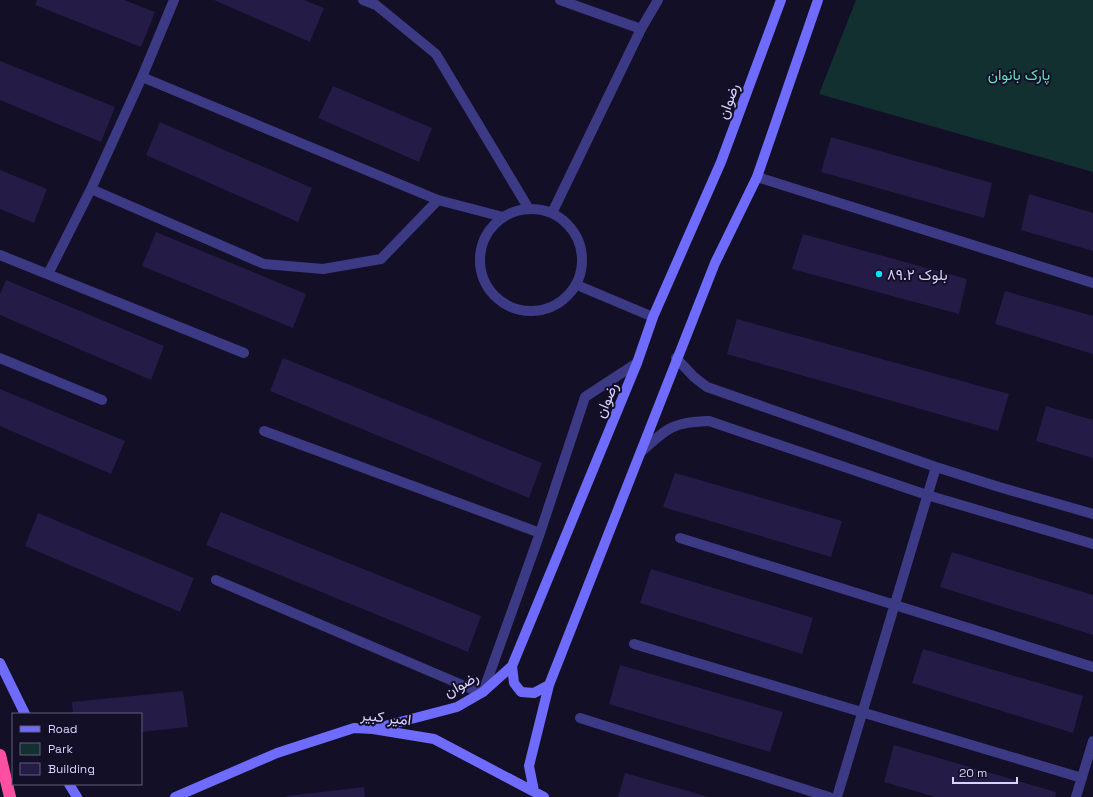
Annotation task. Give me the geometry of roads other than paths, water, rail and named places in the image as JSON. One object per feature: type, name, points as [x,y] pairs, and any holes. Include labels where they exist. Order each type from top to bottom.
[{"type":"highway","points":[[0,755],[10,797]]},
{"type":"main road","name":"رضوان","points":[[373,729],[457,707],[482,692],[512,666],[637,363],[653,317],[721,162],[781,0]]},
{"type":"main road","points":[[534,791],[529,766],[549,685],[642,451],[676,358],[714,263],[757,177],[818,0]]},
{"type":"main road","points":[[0,663],[25,713]]},
{"type":"main road","points":[[512,666],[514,683],[522,692],[534,692],[549,685]]},
{"type":"main road","name":"امیر کبیر","points":[[175,797],[277,754],[354,728],[373,729],[434,738],[544,797]]},
{"type":"main road","points":[[70,785],[77,797]]},
{"type":"street","points":[[48,274],[91,189],[142,77],[174,0]]},
{"type":"street","points":[[363,0],[376,5],[436,54],[529,208]]},
{"type":"street","points":[[560,0],[641,29]]},
{"type":"street","points":[[552,213],[641,29],[658,0]]},
{"type":"street","points":[[142,77],[438,200],[503,217]]},
{"type":"street","points":[[757,177],[1093,283]]},
{"type":"street","points":[[91,189],[264,264],[323,269],[381,259],[438,200]]},
{"type":"street","points":[[529,208],[552,213],[574,231],[583,257],[577,284],[555,307],[524,312],[496,299],[480,272],[483,241],[503,217],[515,211],[529,208]]},
{"type":"street","points":[[0,255],[244,353]]},
{"type":"street","points":[[577,284],[653,317]]},
{"type":"street","points":[[0,358],[102,400]]},
{"type":"street","points":[[676,358],[694,377],[707,387],[936,467],[1093,514]]},
{"type":"street","points":[[216,580],[482,692],[540,533],[585,397],[637,363]]},
{"type":"street","points":[[642,451],[663,431],[686,422],[710,421],[927,495],[1093,544]]},
{"type":"street","points":[[264,431],[540,533]]},
{"type":"street","points":[[837,797],[936,467]]},
{"type":"street","points":[[680,538],[1093,667]]},
{"type":"street","points":[[634,644],[1082,778]]},
{"type":"street","points":[[580,718],[829,797]]},
{"type":"street","points":[[1076,797],[1093,741]]},
{"type":"place","name":"بلوک ۸۹.۲","points":[[879,274]]},
{"type":"park label","name":"پارک بانوان","points":[[1019,74]]}]
